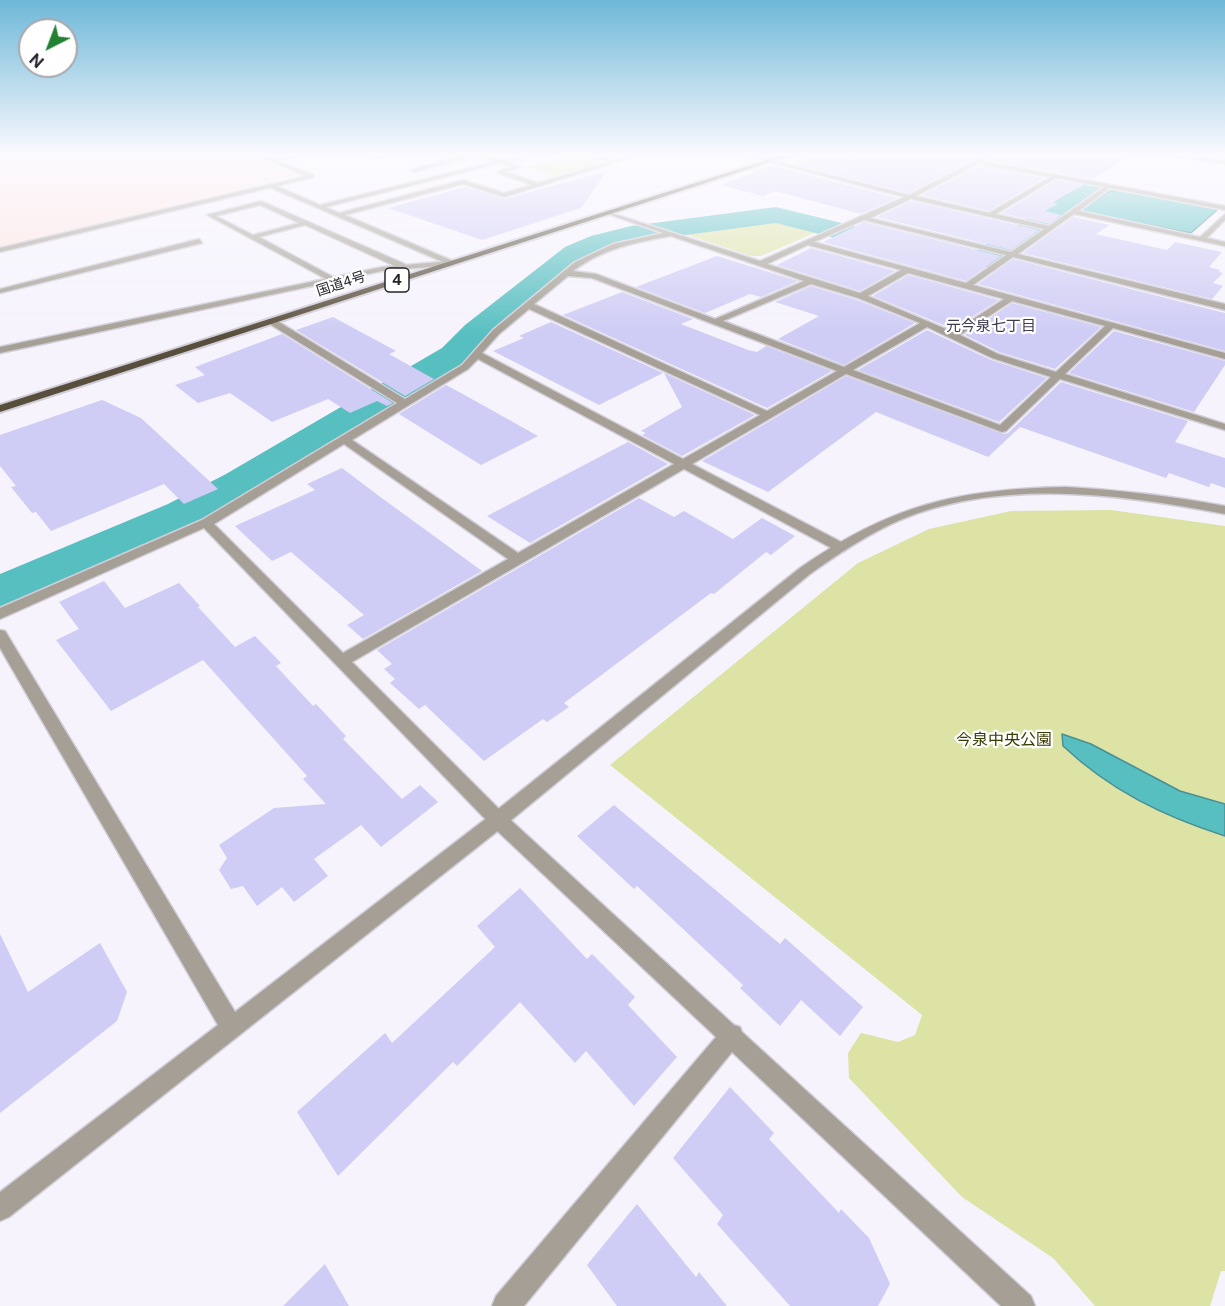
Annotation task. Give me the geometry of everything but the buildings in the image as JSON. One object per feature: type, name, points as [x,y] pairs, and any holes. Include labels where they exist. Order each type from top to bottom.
[{"type":"highway","name":"国道4号","points":[[0,410],[601,214]]},
{"type":"street","points":[[0,250],[153,214]]},
{"type":"street","points":[[214,214],[210,215],[333,279]]},
{"type":"street","points":[[286,214],[402,266]]},
{"type":"street","points":[[338,215],[342,214]]},
{"type":"street","points":[[613,214],[861,296],[954,335],[995,356],[1225,427]]},
{"type":"street","points":[[762,263],[872,214]]},
{"type":"street","points":[[985,214],[1049,228]]},
{"type":"street","points":[[967,286],[1070,214]]},
{"type":"street","points":[[1082,214],[1225,244]]},
{"type":"street","points":[[338,215],[450,263]]},
{"type":"street","points":[[1202,239],[1225,216]]},
{"type":"street","points":[[863,218],[1221,306],[1225,296]]},
{"type":"street","points":[[252,237],[306,223]]},
{"type":"street","points":[[0,614],[206,523],[465,367],[496,332],[589,256],[610,246],[674,234]]},
{"type":"street","points":[[0,291],[199,240]]},
{"type":"street","points":[[808,243],[1225,356]]},
{"type":"street","points":[[0,350],[333,279],[402,266],[450,263]]},
{"type":"street","points":[[861,296],[907,270]]},
{"type":"street","points":[[566,273],[593,276],[1002,429],[1111,325]]},
{"type":"street","points":[[714,322],[811,281]]},
{"type":"street","points":[[954,335],[1010,297]]},
{"type":"street","points":[[528,305],[766,414]]},
{"type":"street","points":[[271,321],[404,403]]},
{"type":"street","points":[[342,661],[842,370],[927,323]]},
{"type":"street","points":[[478,355],[840,547]]},
{"type":"street","points":[[344,439],[517,559]]},
{"type":"street","points":[[0,1208],[498,820],[805,571],[840,547],[908,513],[975,497],[1033,490],[1102,490],[1225,510]]},
{"type":"street","points":[[206,523],[498,820],[1021,1306]]},
{"type":"street","points":[[0,635],[231,1026]]},
{"type":"street","points":[[506,1306],[732,1035]]},
{"type":"shaded area","points":[[0,214],[137,214],[0,247]]},
{"type":"green space","points":[[774,217],[824,229],[761,256],[751,256],[676,231]]},
{"type":"green space","name":"今泉中央公園","points":[[1111,510],[1225,526],[1225,1271],[1221,1271],[1210,1306],[1095,1306],[1053,1258],[962,1197],[849,1078],[848,1053],[861,1033],[898,1042],[915,1035],[922,1015],[610,765],[858,563],[929,529],[1011,511]]},
{"type":"water","points":[[1088,214],[1213,214],[1191,233]]},
{"type":"water","points":[[642,232],[598,244],[580,252],[484,329],[458,359],[409,387],[405,386],[453,358],[480,327],[572,254],[607,240]]},
{"type":"water","points":[[373,404],[377,406],[189,513],[37,581],[34,576],[188,511]]},
{"type":"water","points":[[1062,734],[1091,744],[1180,791],[1225,804],[1225,836],[1159,811],[1119,789],[1063,746]]},
{"type":"waterway","points":[[0,594],[185,514],[242,484],[455,356],[477,332],[575,253],[601,242],[631,234],[776,215],[956,260],[980,261],[1052,214]]},
{"type":"district","name":"元今泉七丁目","points":[[991,326]]}]
